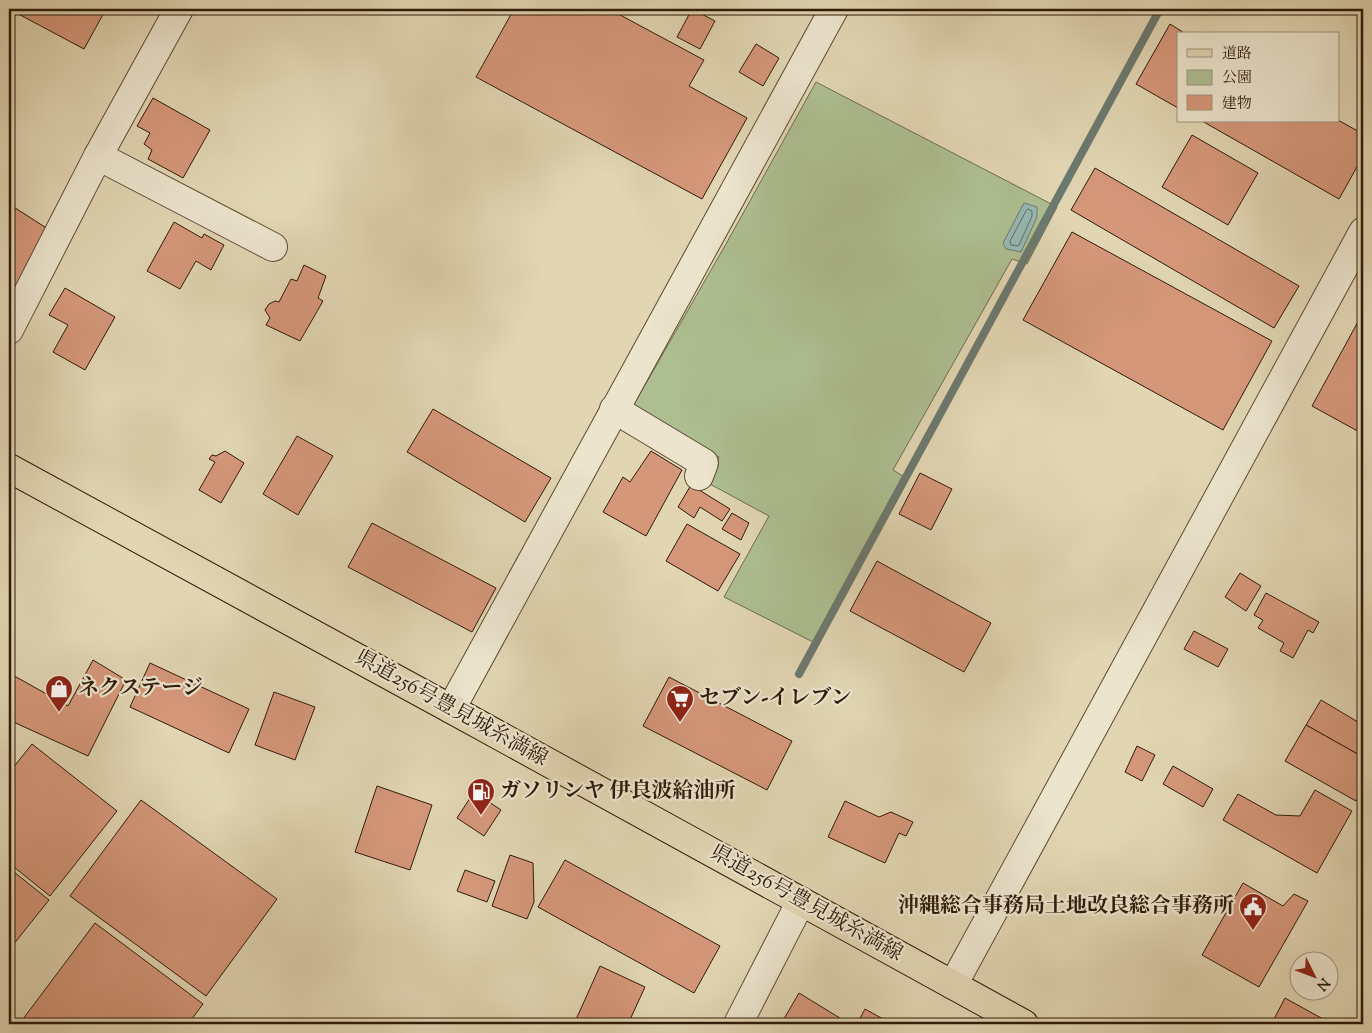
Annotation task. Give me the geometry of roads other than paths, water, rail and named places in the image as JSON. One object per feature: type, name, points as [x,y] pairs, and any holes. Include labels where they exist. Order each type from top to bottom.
[{"type":"main road","name":"県道256号豊見城糸満線","points":[[9,468],[1024,1024]]},
{"type":"street","points":[[9,330],[98,156],[179,9]]},
{"type":"street","points":[[451,709],[834,9]]},
{"type":"street","points":[[98,156],[273,247]]},
{"type":"street","points":[[953,985],[1363,232]]},
{"type":"street","points":[[614,409],[704,463],[699,476]]},
{"type":"street","points":[[738,1024],[801,901]]},
{"type":"water","points":[[1024,203],[1037,207],[1037,217],[1021,252],[1006,249],[1003,243]]},
{"type":"waterway","points":[[799,674],[1160,9]]},
{"type":"place","name":"ネクステージ","points":[[59,713]]},
{"type":"place","name":"セブン-イレブン","points":[[680,723]]},
{"type":"place","name":"ガソリンヤ 伊良波給油所","points":[[481,816]]},
{"type":"place","name":"沖縄総合事務局土地改良総合事務所","points":[[1253,931]]}]
